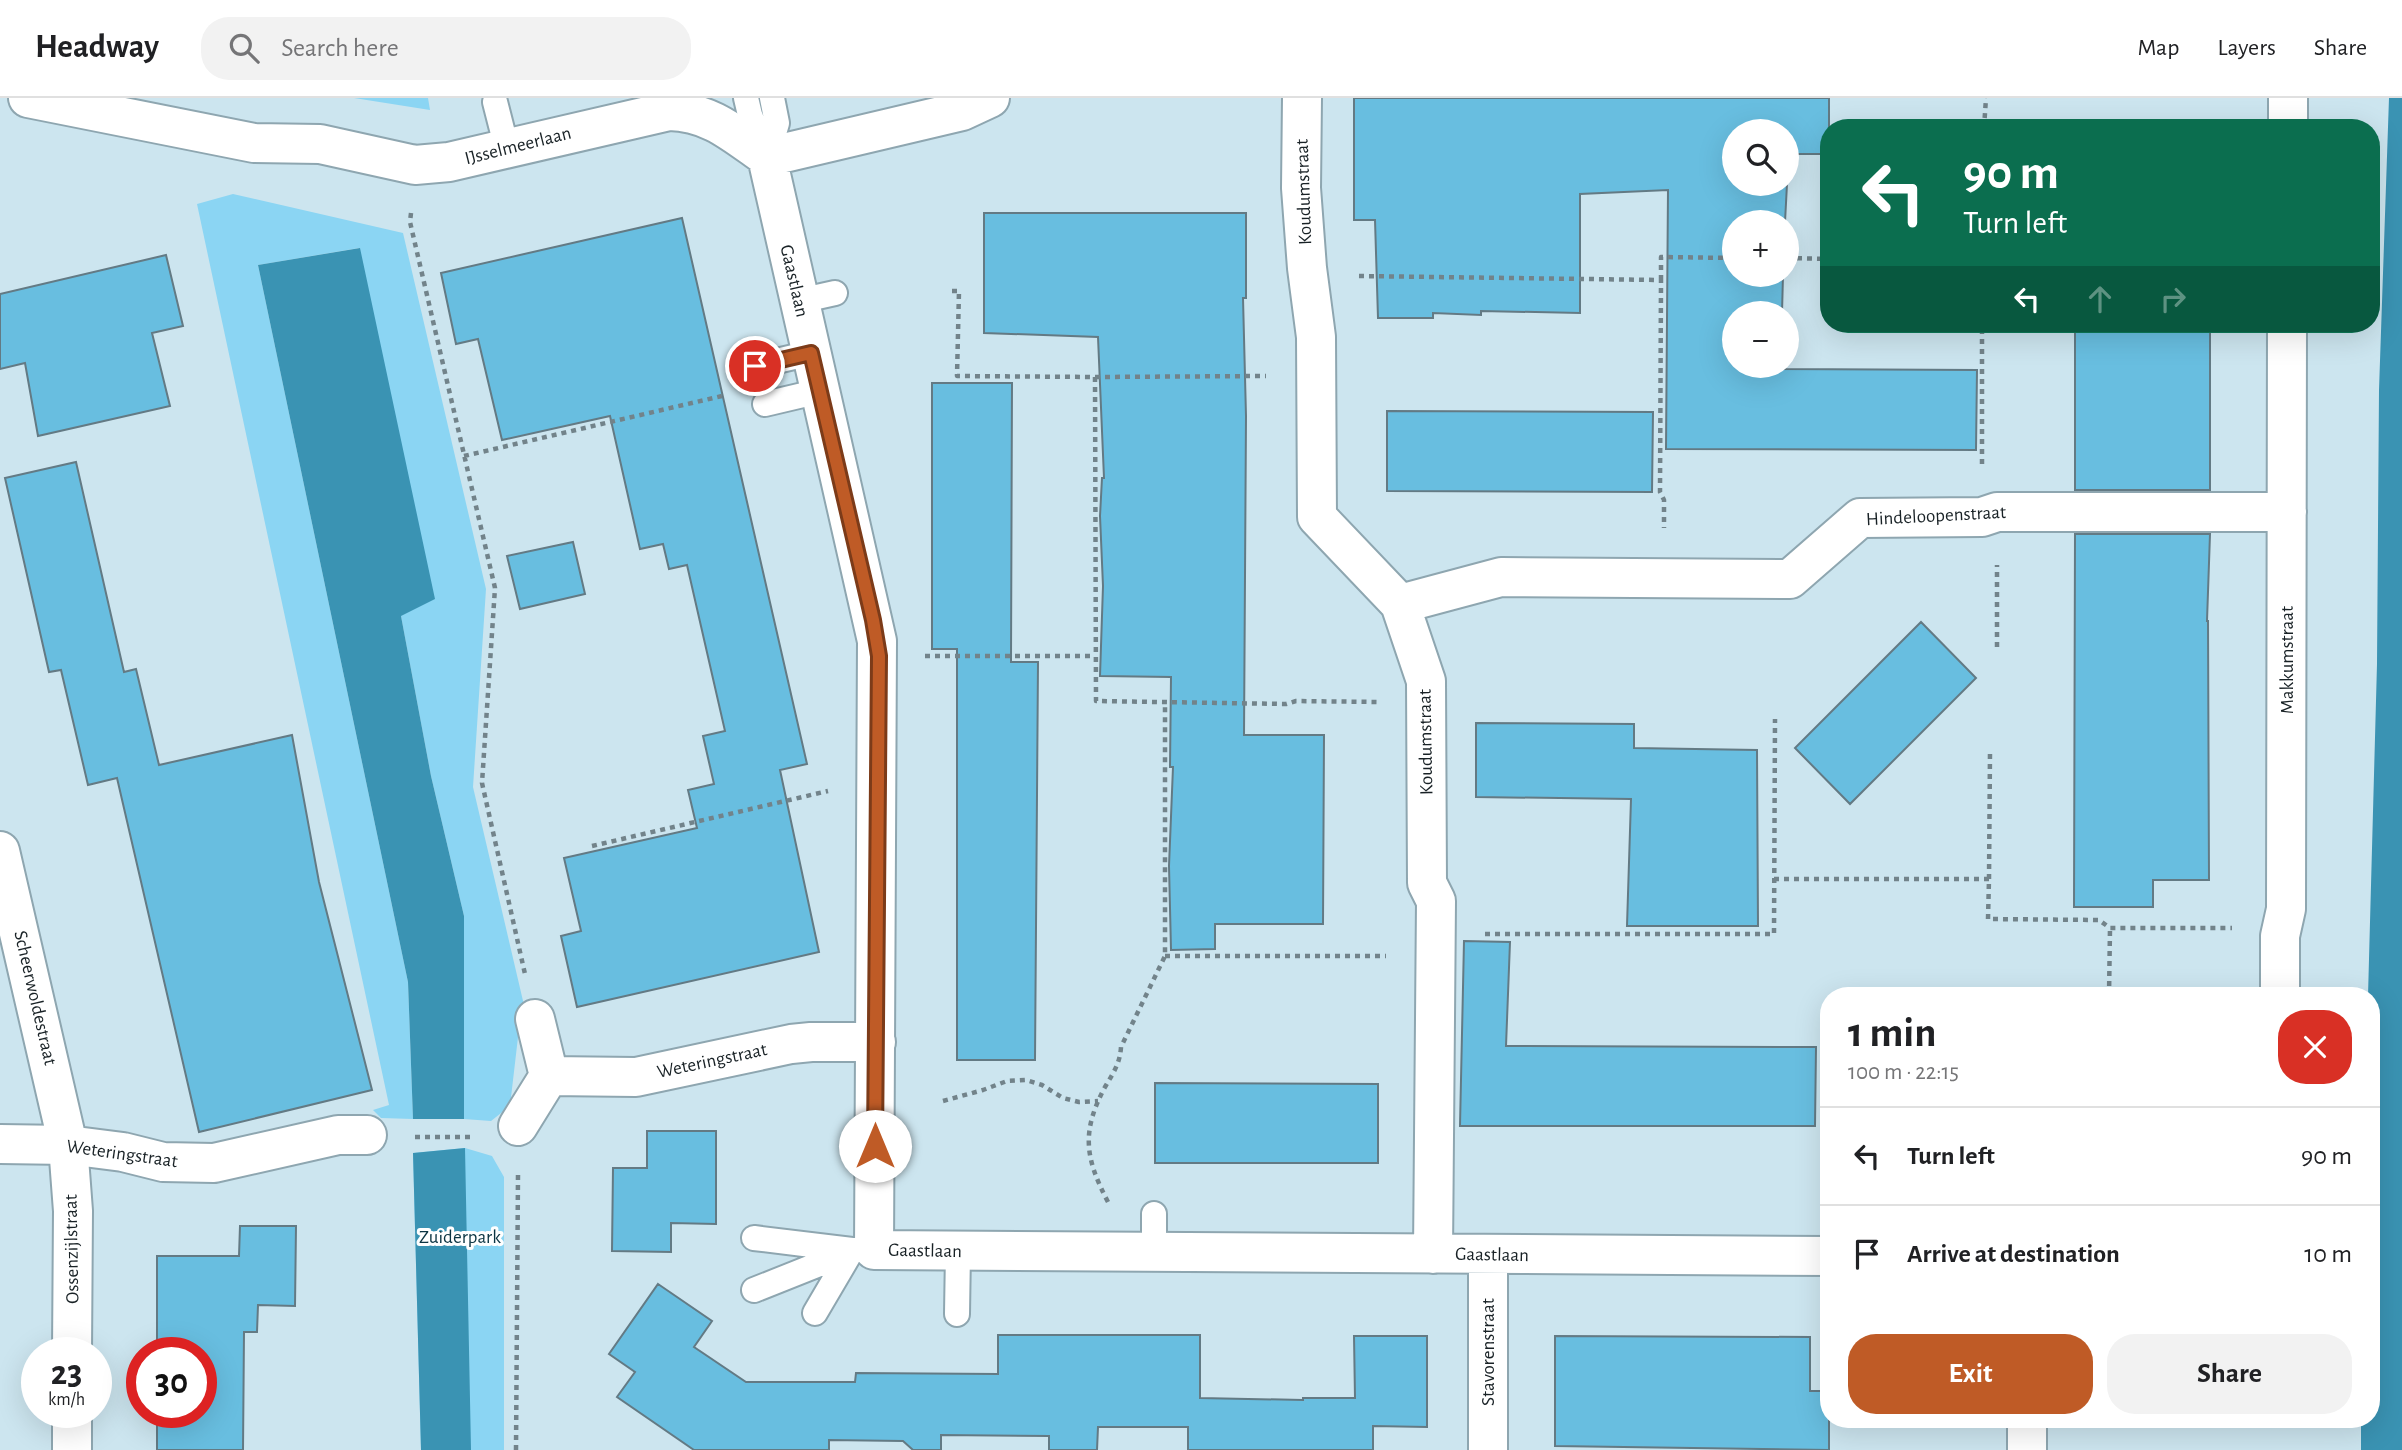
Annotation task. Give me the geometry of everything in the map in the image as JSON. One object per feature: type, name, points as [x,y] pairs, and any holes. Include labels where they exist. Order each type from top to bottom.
[{"type":"street","name":"IJsselmeerlaan","points":[[28,98],[254,143],[320,144],[415,165],[439,164],[669,110],[687,111],[705,116],[767,157]]},
{"type":"street","name":"Koudumstraat","points":[[1302,98],[1302,198],[1316,337],[1317,517],[1400,604],[1426,681],[1427,883],[1436,901],[1433,1254]]},
{"type":"street","points":[[2288,98],[2288,119]]},
{"type":"street","points":[[767,157],[962,111],[976,101]]},
{"type":"street","name":"Gaastlaan","points":[[767,157],[817,297],[811,353],[879,656],[876,1042],[863,1250],[1820,1256]]},
{"type":"street","name":"Makkumstraat","points":[[2280,987],[2280,936],[2286,909],[2287,333]]},
{"type":"street","name":"Hindeloopenstraat","points":[[1400,604],[1501,577],[1790,579],[1860,518],[1982,517],[1997,512],[2287,512]]},
{"type":"street","name":"Scheerwoldestraat","points":[[0,851],[68,1144]]},
{"type":"street","points":[[518,1126],[549,1076],[535,1019]]},
{"type":"street","name":"Weteringstraat","points":[[549,1076],[636,1077],[791,1044],[876,1042]]},
{"type":"street","name":"Weteringstraat","points":[[0,1144],[68,1144],[123,1152],[163,1162],[214,1163],[338,1135],[367,1135]]},
{"type":"street","name":"Ossenzijlstraat","points":[[68,1144],[73,1211],[72,1337]]},
{"type":"street","name":"Stavorenstraat","points":[[1488,1450],[1489,1255]]},
{"type":"street","points":[[72,1428],[72,1450]]},
{"type":"street","points":[[2027,1428],[2027,1450]]},
{"type":"lane","points":[[746,98],[767,157]]},
{"type":"lane","points":[[767,157],[778,123],[772,98]]},
{"type":"lane","points":[[495,102],[507,149]]},
{"type":"lane","points":[[755,366],[811,353]]},
{"type":"lane","points":[[765,404],[820,391]]},
{"type":"lane","points":[[1154,1214],[1154,1253]]},
{"type":"lane","points":[[754,1238],[863,1250]]},
{"type":"lane","points":[[754,1290],[863,1250]]},
{"type":"lane","points":[[816,1313],[863,1250]]},
{"type":"lane","points":[[957,1314],[958,1251]]},
{"type":"path","points":[[1985,119],[1986,98]]},
{"type":"path","points":[[411,203],[410,222],[495,588],[482,783],[535,1019]]},
{"type":"path","points":[[1664,538],[1664,500],[1660,492],[1661,257],[1722,258]]},
{"type":"path","points":[[1799,258],[1820,259]]},
{"type":"path","points":[[1368,276],[1661,280]]},
{"type":"path","points":[[952,291],[958,291],[957,376],[1266,376]]},
{"type":"path","points":[[1982,333],[1982,478]]},
{"type":"path","points":[[1096,377],[1096,701],[1286,704],[1296,701],[1381,702]]},
{"type":"path","points":[[464,456],[723,396]]},
{"type":"path","points":[[1997,557],[1997,647]]},
{"type":"path","points":[[931,656],[1095,656]]},
{"type":"path","points":[[1109,1203],[1092,1167],[1087,1140],[1088,1127],[1098,1101],[1121,1061],[1121,1047],[1165,956],[1165,703]]},
{"type":"path","points":[[1471,934],[1774,934],[1775,719]]},
{"type":"path","points":[[1990,752],[1988,919],[2099,920],[2110,928],[2282,928]]},
{"type":"path","points":[[592,845],[837,789]]},
{"type":"path","points":[[1774,879],[1989,879]]},
{"type":"path","points":[[2109,987],[2110,928]]},
{"type":"path","points":[[1165,956],[1394,956]]},
{"type":"path","points":[[943,1101],[1007,1081],[1026,1080],[1042,1085],[1063,1098],[1079,1102],[1098,1101]]},
{"type":"path","points":[[413,1137],[477,1137]]},
{"type":"path","points":[[516,1450],[518,1172]]},
{"type":"green space","points":[[354,98],[428,98],[430,110]]},
{"type":"green space","points":[[233,194],[403,233],[486,589],[473,787],[527,1018],[520,1020],[510,1106],[491,1121],[464,1119],[464,916],[431,776],[401,616],[359,248],[258,265],[408,982],[413,1119],[381,1118],[373,1110],[389,1105],[197,204]]},
{"type":"green space","name":"Zuiderpark","points":[[465,1148],[492,1156],[504,1177],[504,1450],[421,1450],[413,1153]]},
{"type":"shaded area","points":[[2389,98],[2402,98],[2402,1450],[2361,1450],[2361,1428],[2380,1428],[2380,987],[2368,987],[2377,664],[2379,390]]},
{"type":"shaded area","points":[[360,248],[435,599],[401,616],[431,776],[464,916],[464,1119],[413,1119],[408,982],[258,265]]},
{"type":"shaded area","points":[[465,1148],[471,1450],[421,1450],[413,1153]]},
{"type":"building","points":[[1354,98],[1829,98],[1829,119],[1820,119],[1820,154],[1799,154],[1799,119],[1722,119],[1722,196],[1786,196],[1786,210],[1722,210],[1722,287],[1783,287],[1782,301],[1722,301],[1722,378],[1799,378],[1799,369],[1977,370],[1976,450],[1666,449],[1668,190],[1580,194],[1580,313],[1481,311],[1481,315],[1433,313],[1433,318],[1378,318],[1375,220],[1354,220]]},
{"type":"building","points":[[984,213],[1246,213],[1246,298],[1243,298],[1246,416],[1244,735],[1324,735],[1323,924],[1215,924],[1215,949],[1171,950],[1171,677],[1100,676],[1103,586],[1100,516],[1104,478],[1098,337],[984,333]]},
{"type":"building","points":[[682,218],[807,764],[780,770],[819,952],[577,1007],[561,936],[581,931],[564,858],[697,828],[688,790],[714,784],[703,736],[725,731],[687,565],[669,569],[663,544],[640,549],[610,416],[502,440],[478,339],[456,344],[441,273]]},
{"type":"building","points":[[166,255],[183,326],[152,333],[170,406],[38,436],[25,363],[0,369],[0,294]]},
{"type":"building","points":[[2075,333],[2210,333],[2210,490],[2075,490]]},
{"type":"building","points":[[932,383],[1012,383],[1011,662],[1038,662],[1035,1060],[957,1060],[957,649],[932,649]]},
{"type":"building","points":[[1387,411],[1653,412],[1652,492],[1387,491]]},
{"type":"building","points":[[76,462],[124,672],[136,669],[159,765],[292,735],[319,882],[372,1090],[199,1132],[117,778],[88,785],[61,670],[49,672],[5,478]]},
{"type":"building","points":[[2075,534],[2210,534],[2207,621],[2209,880],[2153,880],[2153,907],[2074,907]]},
{"type":"building","points":[[573,542],[585,594],[520,609],[507,556]]},
{"type":"building","points":[[1921,622],[1976,678],[1850,804],[1795,748]]},
{"type":"building","points":[[1476,723],[1634,724],[1634,748],[1757,750],[1758,926],[1627,926],[1631,799],[1476,797]]},
{"type":"building","points":[[1464,941],[1510,942],[1506,1046],[1816,1047],[1815,1126],[1460,1126]]},
{"type":"building","points":[[1155,1083],[1378,1084],[1378,1163],[1155,1163]]},
{"type":"building","points":[[647,1131],[716,1131],[716,1224],[671,1223],[671,1252],[612,1251],[613,1168],[647,1168]]},
{"type":"building","points":[[240,1226],[296,1226],[295,1306],[258,1305],[257,1332],[244,1332],[243,1450],[157,1450],[157,1428],[217,1428],[217,1337],[157,1337],[157,1256],[239,1256]]},
{"type":"building","points":[[658,1284],[712,1321],[694,1347],[746,1382],[855,1382],[856,1373],[998,1374],[998,1335],[1200,1335],[1200,1398],[1355,1398],[1354,1336],[1427,1336],[1427,1427],[1373,1426],[1373,1450],[1188,1450],[1188,1427],[1098,1427],[1097,1450],[1049,1450],[1049,1436],[941,1435],[941,1450],[913,1450],[903,1441],[829,1440],[829,1450],[694,1450],[617,1397],[635,1372],[609,1354]]},
{"type":"building","points":[[1555,1336],[1810,1337],[1810,1391],[1820,1391],[1820,1428],[1829,1428],[1829,1450],[1555,1446]]},
{"type":"route","points":[[755,366],[811,353],[877,641],[875,1146]]}]
